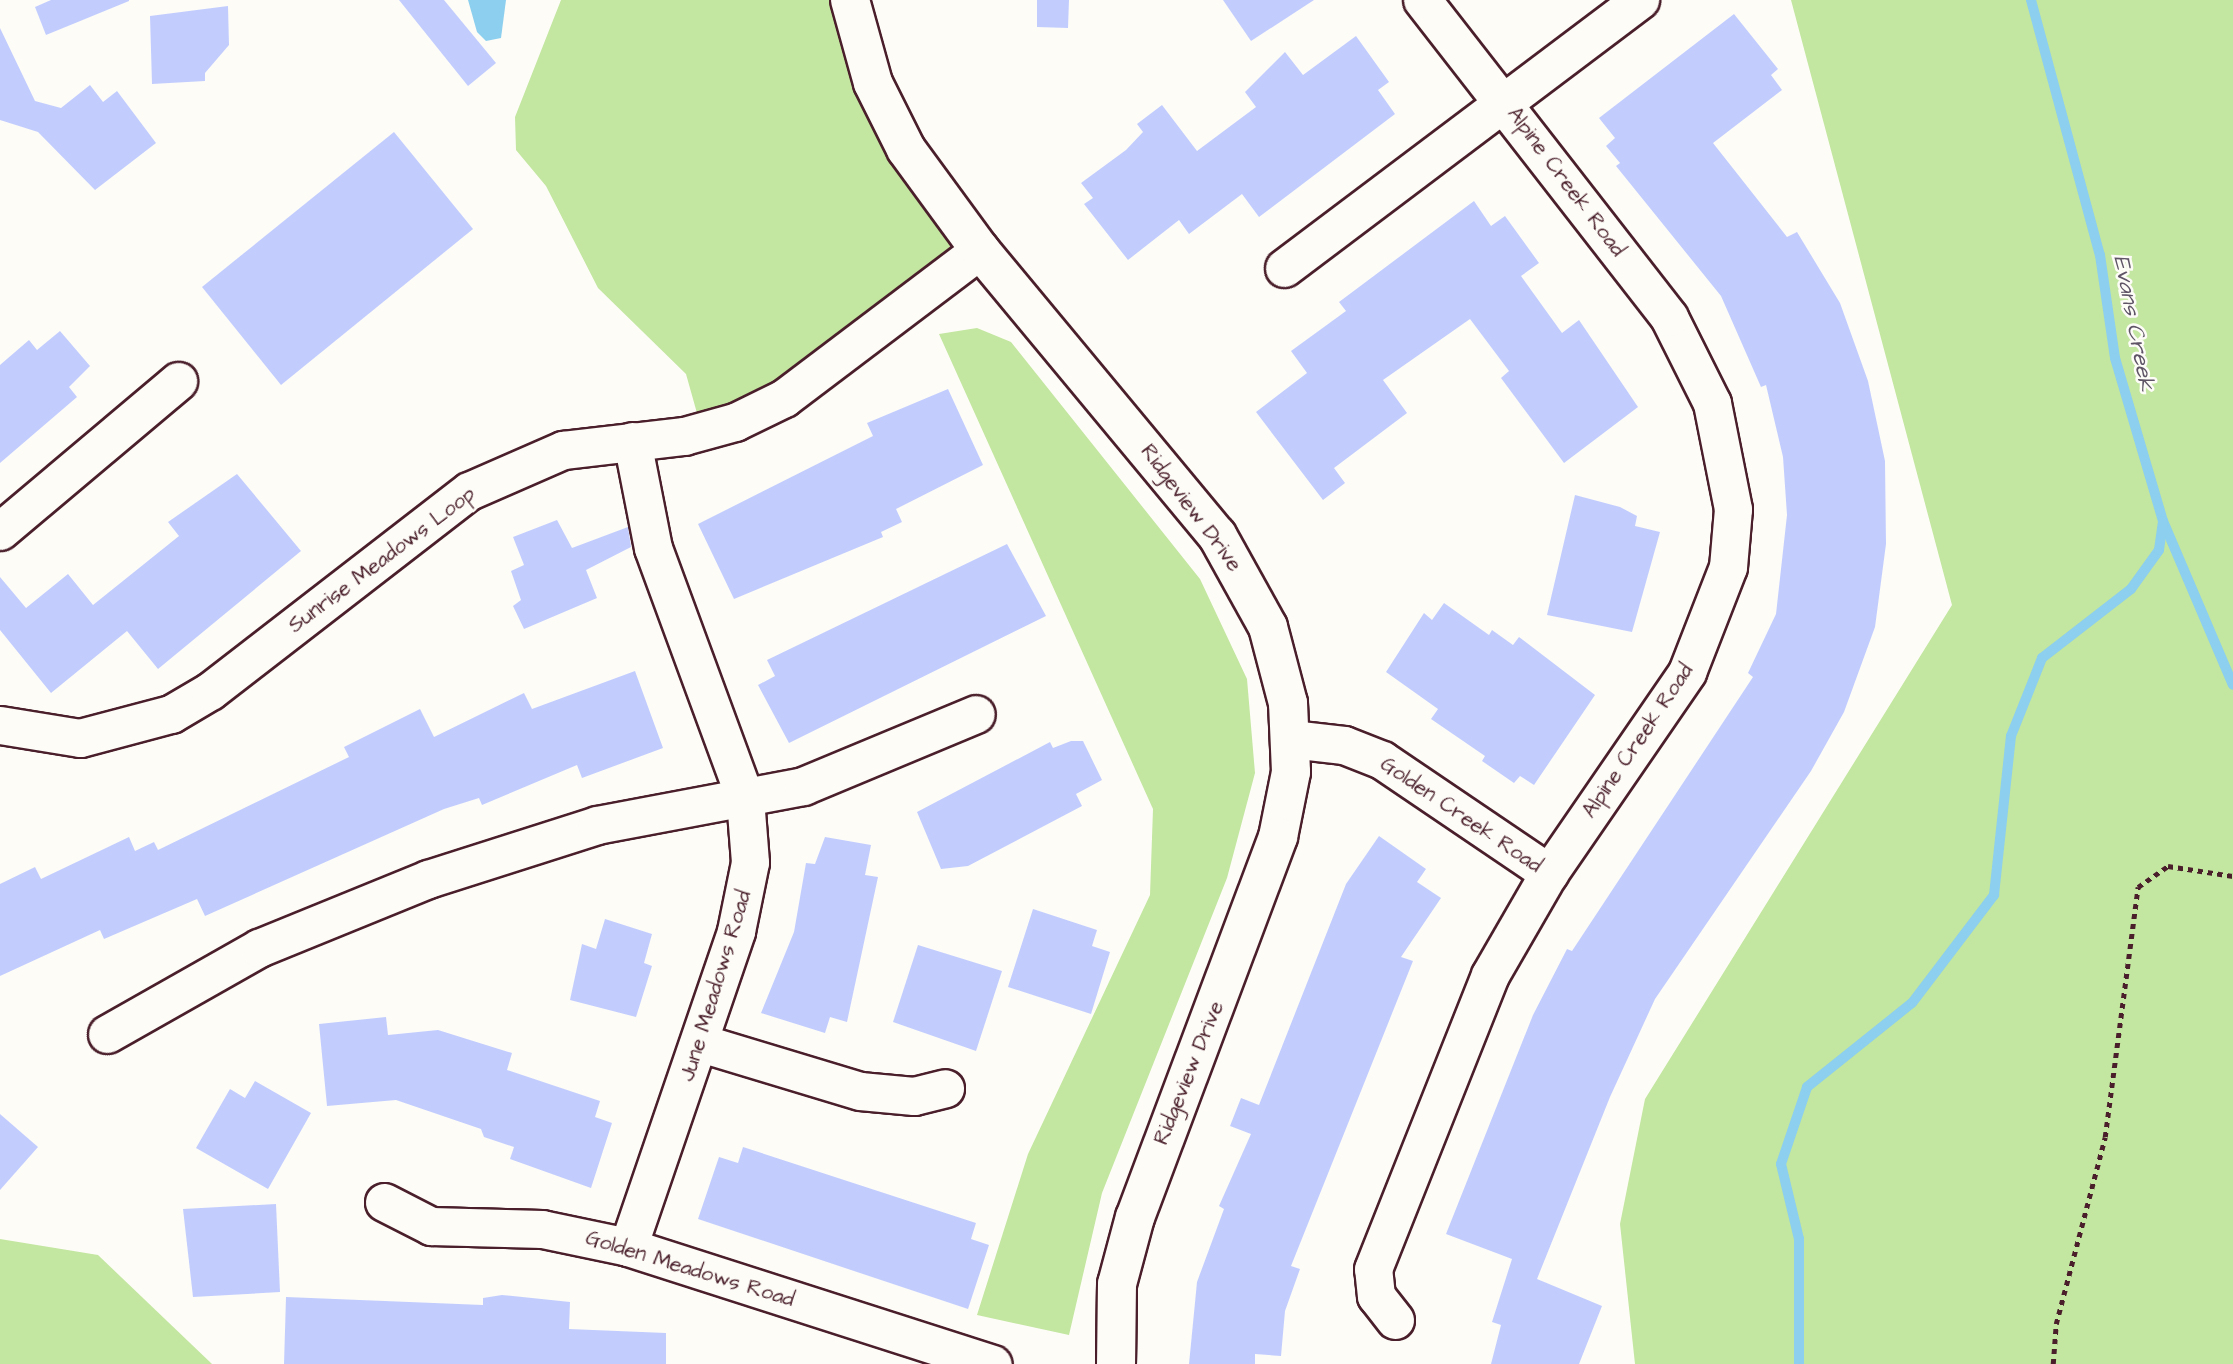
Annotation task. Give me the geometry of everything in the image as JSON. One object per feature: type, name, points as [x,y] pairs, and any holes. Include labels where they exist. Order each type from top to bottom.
[{"type":"street","name":"Ridgeview Drive","points":[[850,0],[891,122],[980,250],[1237,565],[1280,662],[1291,739],[1285,804],[1266,877],[1124,1252],[1114,1318],[1116,1364]]},
{"type":"street","name":"Alpine Creek Road","points":[[1395,1320],[1376,1296],[1373,1269],[1490,975],[1549,873],[1686,672],[1728,567],[1733,509],[1716,417],[1692,355],[1505,102],[1422,0]]},
{"type":"street","points":[[1284,268],[1640,0]]},
{"type":"street","name":"Sunrise Meadows Loop","points":[[0,725],[80,738],[171,714],[210,691],[469,491],[563,450],[702,431],[784,398],[980,250]]},
{"type":"street","points":[[0,531],[178,381]]},
{"type":"street","name":"June Meadows Road","points":[[628,1247],[701,1043],[747,895],[745,798],[653,548],[632,441]]},
{"type":"street","points":[[107,1034],[248,954],[428,879],[597,825],[745,798],[863,766],[976,714]]},
{"type":"street","name":"Golden Creek Road","points":[[1291,739],[1344,745],[1382,760],[1549,873]]},
{"type":"street","points":[[701,1043],[860,1091],[914,1096],[945,1088]]},
{"type":"street","name":"Golden Meadows Road","points":[[384,1202],[431,1226],[542,1229],[628,1247],[993,1364]]},
{"type":"path","points":[[2053,1364],[2056,1324],[2105,1137],[2138,887],[2168,866],[2233,877]]},
{"type":"green space","points":[[561,0],[850,0],[980,250],[702,431],[686,374],[598,288],[546,186],[516,150],[515,117]]},
{"type":"green space","points":[[1791,0],[2233,0],[2233,1364],[1635,1364],[1620,1224],[1645,1099],[1952,605]]},
{"type":"green space","points":[[977,328],[1011,342],[1200,579],[1247,679],[1255,773],[1227,878],[1102,1193],[1069,1335],[977,1315],[1028,1154],[1150,895],[1153,809],[939,334]]},
{"type":"green space","points":[[0,1239],[98,1255],[212,1364],[0,1364]]},
{"type":"water","points":[[468,0],[506,0],[501,38],[486,41],[477,32]]},
{"type":"building","points":[[51,0],[129,1],[46,35],[35,7]]},
{"type":"building","points":[[399,0],[444,0],[496,63],[468,86]]},
{"type":"building","points":[[1037,0],[1069,0],[1068,28],[1037,27]]},
{"type":"building","points":[[1223,0],[1314,0],[1251,41]]},
{"type":"building","points":[[228,6],[229,45],[205,73],[205,81],[152,84],[150,16]]},
{"type":"building","points":[[1734,14],[1778,69],[1771,75],[1782,90],[1713,143],[1787,237],[1797,232],[1840,303],[1868,381],[1885,461],[1886,544],[1875,627],[1844,712],[1811,771],[1655,999],[1610,1097],[1537,1279],[1602,1306],[1579,1364],[1491,1364],[1501,1325],[1492,1322],[1512,1259],[1446,1234],[1533,1015],[1567,949],[1572,951],[1753,677],[1748,673],[1776,614],[1787,515],[1783,457],[1766,385],[1761,387],[1721,296],[1616,166],[1620,163],[1606,146],[1615,138],[1599,118]]},
{"type":"building","points":[[0,28],[35,101],[61,108],[90,85],[103,102],[117,91],[156,143],[95,190],[38,132],[0,120]]},
{"type":"building","points":[[1356,36],[1389,82],[1378,90],[1395,114],[1259,217],[1242,194],[1189,234],[1179,220],[1128,260],[1084,204],[1093,198],[1081,183],[1126,150],[1143,132],[1137,124],[1162,105],[1197,151],[1256,107],[1245,92],[1285,52],[1303,75]]},
{"type":"building","points":[[394,132],[473,229],[281,385],[202,287]]},
{"type":"building","points":[[1474,201],[1491,226],[1505,216],[1539,263],[1521,276],[1562,333],[1579,320],[1638,407],[1564,463],[1501,378],[1509,371],[1470,319],[1383,380],[1407,413],[1334,468],[1345,483],[1323,500],[1256,412],[1307,373],[1291,351],[1346,311],[1339,302]]},
{"type":"building","points":[[60,331],[90,366],[69,387],[77,397],[0,463],[0,365],[29,340],[37,350]]},
{"type":"building","points":[[948,389],[983,465],[896,509],[902,522],[881,532],[883,537],[734,599],[698,524],[873,436],[867,423]]},
{"type":"building","points":[[237,474],[301,551],[158,669],[127,631],[51,693],[0,630],[0,577],[26,608],[68,574],[93,605],[179,536],[168,522]]},
{"type":"building","points":[[1575,495],[1620,507],[1637,516],[1635,526],[1660,532],[1632,632],[1547,615]]},
{"type":"building","points":[[557,520],[572,548],[628,527],[631,547],[586,570],[597,598],[524,629],[513,606],[521,600],[511,571],[524,565],[513,537]]},
{"type":"building","points":[[1007,544],[1046,616],[789,743],[758,685],[775,676],[767,660]]},
{"type":"building","points":[[1444,603],[1489,635],[1492,630],[1513,645],[1519,637],[1595,695],[1534,785],[1520,776],[1514,783],[1482,761],[1485,756],[1431,719],[1438,709],[1386,672],[1424,613],[1432,620]]},
{"type":"building","points":[[635,671],[663,748],[582,778],[577,765],[482,805],[479,798],[444,809],[205,916],[197,899],[104,939],[100,930],[0,976],[0,884],[35,867],[41,879],[129,837],[135,851],[154,842],[158,850],[349,757],[344,747],[420,709],[434,737],[524,693],[532,709]]},
{"type":"building","points":[[1071,741],[1083,741],[1102,780],[1076,794],[1082,806],[968,866],[941,869],[917,812],[1050,742],[1053,748]]},
{"type":"building","points":[[1379,836],[1426,869],[1417,882],[1441,898],[1401,957],[1413,961],[1291,1266],[1300,1269],[1285,1311],[1281,1356],[1255,1354],[1255,1364],[1189,1364],[1197,1282],[1224,1209],[1219,1206],[1251,1134],[1230,1126],[1241,1098],[1259,1105],[1346,884]]},
{"type":"building","points":[[825,837],[871,845],[865,875],[878,877],[847,1022],[830,1017],[825,1033],[761,1013],[794,932],[806,863],[815,864]]},
{"type":"building","points":[[1033,909],[1097,930],[1092,946],[1110,952],[1091,1014],[1008,987]]},
{"type":"building","points":[[605,919],[652,934],[644,963],[652,966],[636,1017],[570,1000],[582,944],[596,949]]},
{"type":"building","points":[[918,945],[1002,971],[976,1051],[893,1022]]},
{"type":"building","points":[[386,1017],[388,1035],[438,1030],[512,1053],[507,1070],[600,1101],[595,1117],[612,1123],[591,1188],[510,1159],[514,1147],[484,1137],[481,1129],[396,1100],[327,1106],[319,1024]]},
{"type":"building","points":[[255,1081],[311,1113],[268,1189],[196,1148],[230,1089],[245,1098]]},
{"type":"building","points":[[0,1114],[38,1147],[0,1190]]},
{"type":"building","points":[[743,1147],[976,1223],[971,1239],[989,1245],[968,1309],[698,1219],[719,1157],[738,1163]]},
{"type":"building","points":[[276,1204],[280,1292],[193,1297],[183,1209]]},
{"type":"building","points":[[502,1295],[570,1302],[569,1329],[666,1333],[666,1364],[284,1364],[286,1297],[483,1305],[483,1298]]},
{"type":"waterway","name":"Evans Creek","points":[[2031,0],[2100,255],[2115,358],[2163,521],[2233,685]]},
{"type":"waterway","points":[[1799,1364],[1799,1239],[1781,1164],[1807,1087],[1912,1003],[1994,895],[2011,736],[2042,658],[2131,589],[2159,550],[2163,521]]}]
